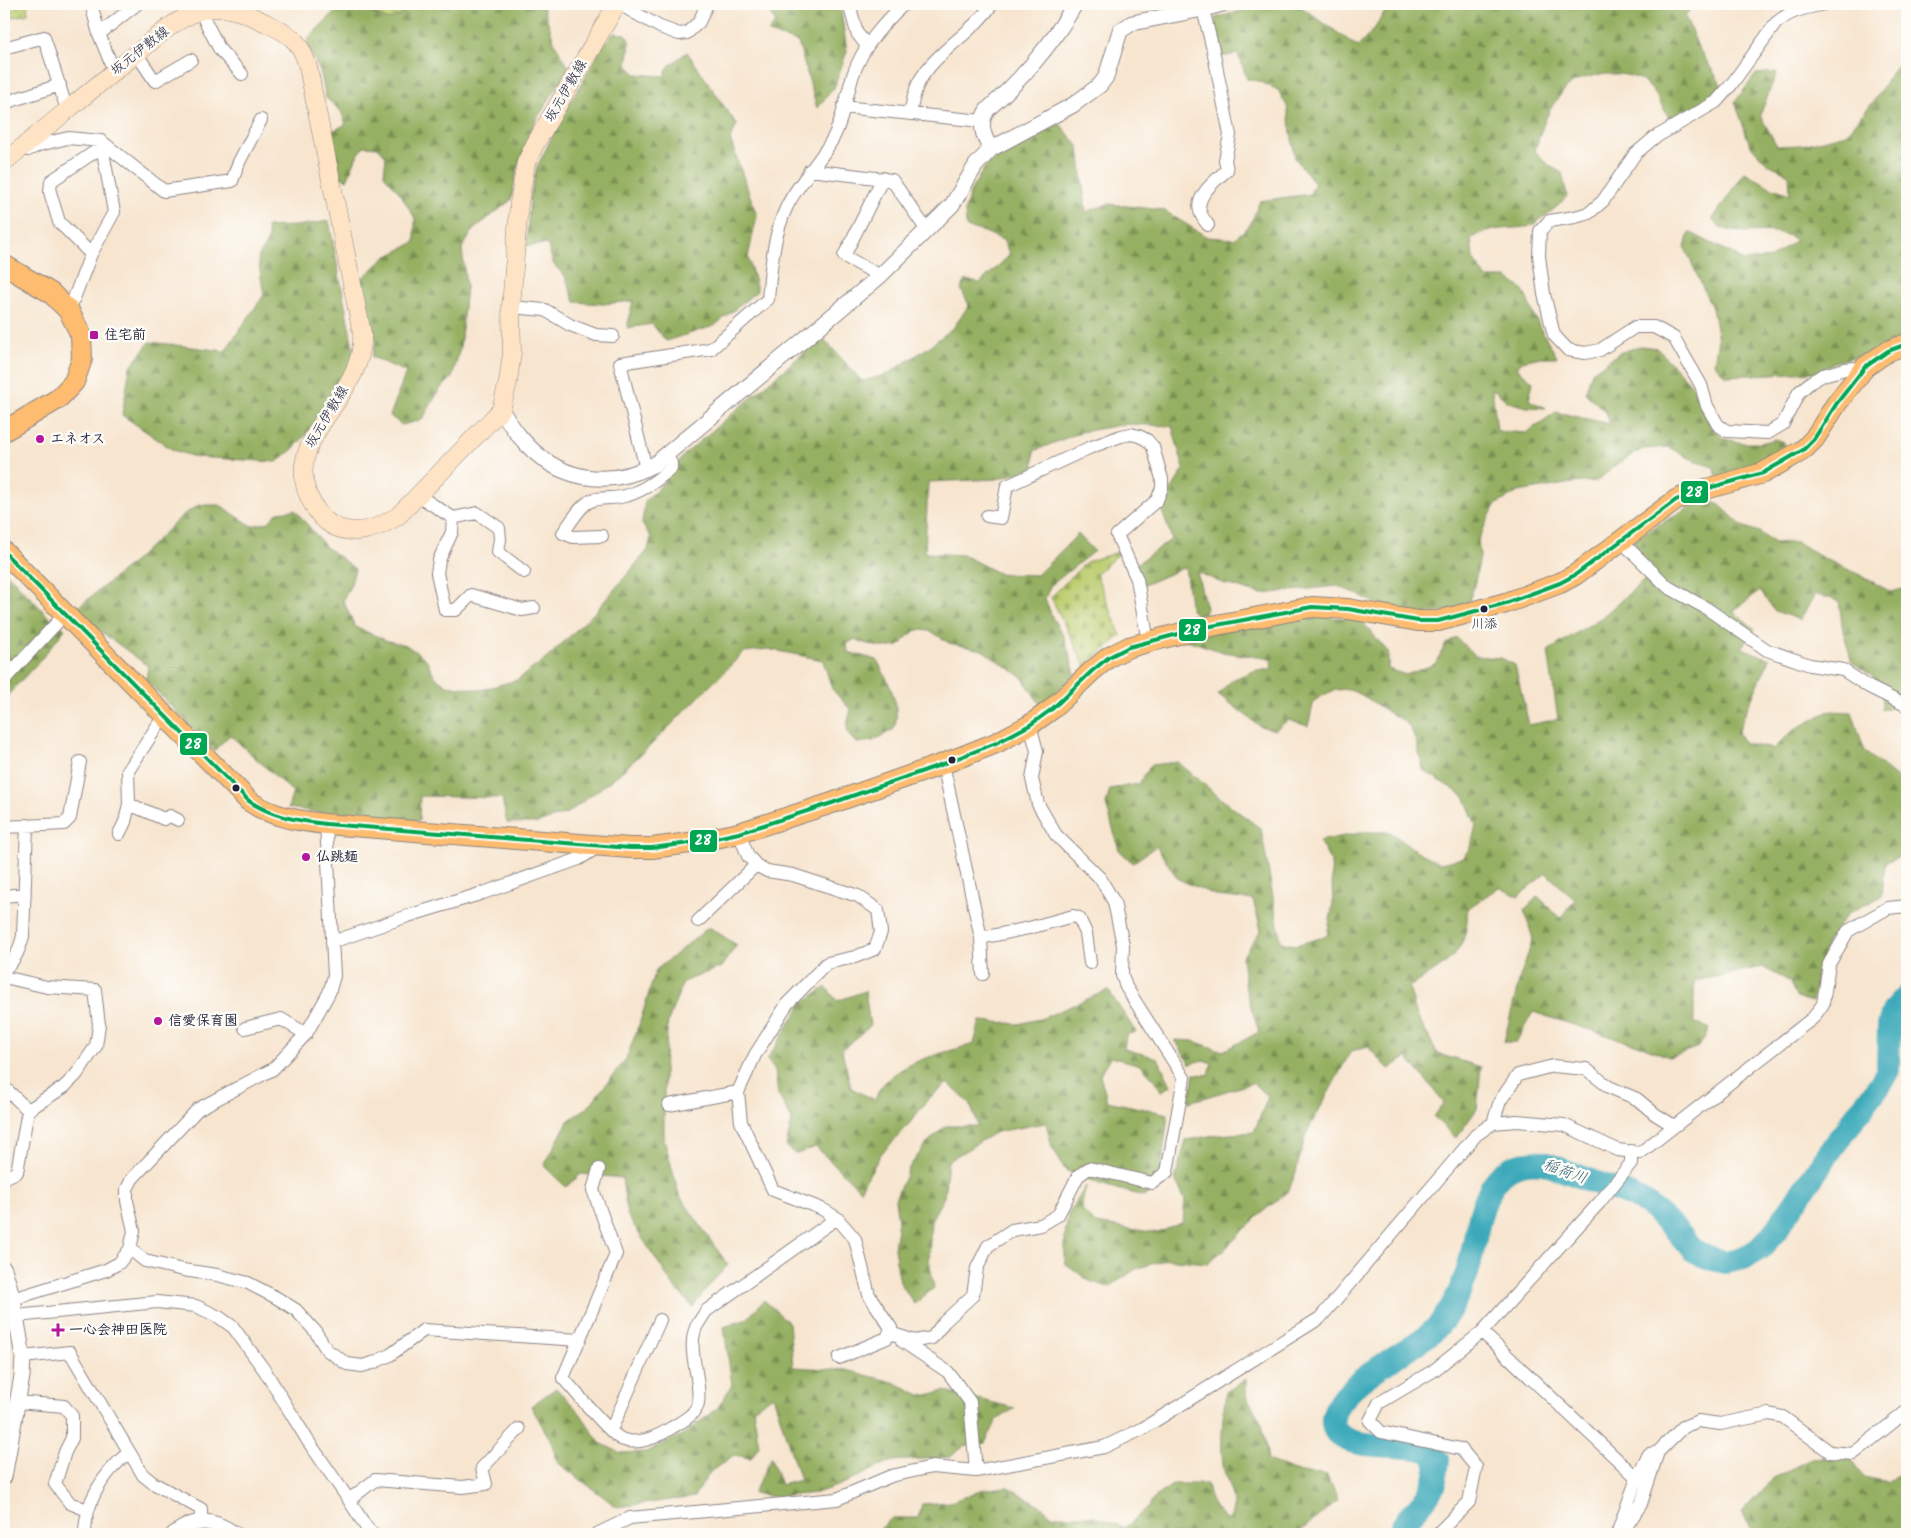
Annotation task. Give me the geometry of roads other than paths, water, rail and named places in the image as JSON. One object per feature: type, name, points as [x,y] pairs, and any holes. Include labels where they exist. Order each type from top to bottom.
[{"type":"main road","name":"坂元伊敷線","points":[[4,162],[171,26],[193,13],[206,8],[240,11],[271,25],[300,45],[305,54],[308,67],[363,344],[357,366],[305,454],[302,477],[305,490],[324,520],[333,527],[346,530],[365,530],[398,516],[501,410],[508,382],[512,353],[511,307],[519,203],[526,163],[535,144],[618,4]]},
{"type":"main road","points":[[4,264],[51,293],[69,312],[81,334],[82,359],[74,382],[58,399],[4,431]]},
{"type":"main road","points":[[4,552],[249,801],[262,810],[290,819],[326,824],[600,846],[652,848],[739,833],[943,764],[996,743],[1030,725],[1052,709],[1109,657],[1129,647],[1201,628],[1312,607],[1348,609],[1418,621],[1438,621],[1506,603],[1560,583],[1575,575],[1676,500],[1695,492],[1763,473],[1803,450],[1814,439],[1837,403],[1865,367],[1888,351],[1907,344]]},
{"type":"street","points":[[91,4],[99,34],[114,71]]},
{"type":"street","points":[[99,34],[137,4]]},
{"type":"street","points":[[618,4],[660,28],[679,34],[687,33],[699,22],[707,4]]},
{"type":"street","points":[[646,469],[620,363],[711,349],[768,299],[774,241],[787,206],[832,139],[854,72],[867,46],[886,20],[904,4]]},
{"type":"street","points":[[910,114],[919,83],[933,63],[974,26],[992,4]]},
{"type":"street","points":[[992,149],[987,141],[982,121],[988,109],[1028,71],[1046,50],[1075,4]]},
{"type":"street","points":[[501,410],[530,448],[550,463],[568,473],[584,477],[605,478],[628,475],[646,469],[666,456],[880,276],[952,205],[976,165],[992,149],[1073,106],[1100,86],[1108,71],[1120,31],[1125,26],[1132,23],[1203,10],[1222,4]]},
{"type":"street","points":[[1824,4],[1797,10],[1780,19],[1716,102],[1654,138],[1635,154],[1603,201],[1589,213],[1549,221],[1540,231],[1539,256],[1544,294],[1554,335],[1568,350],[1584,353],[1600,350],[1635,327],[1654,327],[1674,338],[1700,385],[1707,406],[1718,425],[1727,431],[1768,434],[1783,424],[1799,392],[1811,382],[1845,369],[1865,367]]},
{"type":"street","points":[[206,8],[220,50],[242,74]]},
{"type":"street","points":[[1203,10],[1230,135],[1225,160],[1226,170],[1204,193],[1200,200],[1200,212],[1208,225]]},
{"type":"street","points":[[851,11],[857,33],[867,46]]},
{"type":"street","points":[[4,48],[44,37],[67,110]]},
{"type":"street","points":[[136,54],[155,80],[191,60]]},
{"type":"street","points":[[4,103],[60,85]]},
{"type":"street","points":[[843,107],[982,121]]},
{"type":"street","points":[[21,148],[28,150],[39,145],[68,138],[102,144],[164,192],[232,181],[239,162],[261,120]]},
{"type":"street","points":[[69,312],[91,254],[114,212],[102,144]]},
{"type":"street","points":[[91,254],[59,222],[50,192],[52,181],[102,144]]},
{"type":"street","points":[[810,170],[892,180],[926,230]]},
{"type":"street","points":[[880,276],[844,256],[883,178]]},
{"type":"street","points":[[511,307],[545,310],[570,325],[596,335],[613,336]]},
{"type":"street","points":[[987,516],[1001,518],[1007,486],[1089,448],[1122,436],[1131,434],[1147,440],[1154,446],[1162,479],[1162,488],[1157,500],[1117,535],[1136,579],[1148,642]]},
{"type":"street","points":[[602,536],[573,536],[563,533],[587,502],[630,494],[658,479],[671,468],[671,462],[666,456]]},
{"type":"street","points":[[419,496],[453,518],[477,513],[499,528],[498,552],[524,572]]},
{"type":"street","points":[[453,518],[452,532],[439,560],[437,573],[445,610],[456,610],[470,595],[522,610],[534,608]]},
{"type":"street","points":[[1621,541],[1668,588],[1706,608],[1767,650],[1810,665],[1843,670],[1869,687],[1907,706]]},
{"type":"street","points":[[4,680],[65,614]]},
{"type":"street","points":[[119,834],[125,822],[129,804],[128,772],[165,714]]},
{"type":"street","points":[[890,1333],[915,1341],[932,1338],[944,1322],[973,1295],[977,1268],[988,1246],[1012,1230],[1041,1225],[1058,1215],[1078,1176],[1089,1168],[1152,1182],[1168,1172],[1184,1078],[1126,987],[1122,975],[1123,945],[1114,902],[1100,878],[1056,835],[1038,804],[1032,779],[1037,752],[1030,725]]},
{"type":"street","points":[[4,827],[64,824],[70,818],[80,762]]},
{"type":"street","points":[[943,764],[980,938],[983,974]]},
{"type":"street","points":[[129,804],[164,819],[170,816],[178,820]]},
{"type":"street","points":[[14,1299],[106,1270],[119,1263],[130,1249],[134,1231],[127,1201],[127,1188],[136,1174],[198,1110],[273,1069],[306,1034],[329,993],[334,976],[326,824]]},
{"type":"street","points":[[4,969],[9,966],[20,949],[23,936],[27,825]]},
{"type":"street","points":[[739,833],[748,856],[756,865],[767,871],[793,875],[858,896],[878,910],[881,932],[875,949],[855,957],[827,963],[787,1004],[755,1055],[738,1092],[740,1122],[773,1190],[822,1209],[837,1218],[855,1239],[869,1295],[891,1328],[887,1338],[839,1358]]},
{"type":"street","points":[[332,942],[579,859],[600,846]]},
{"type":"street","points":[[698,921],[756,865]]},
{"type":"street","points":[[4,896],[25,894]]},
{"type":"street","points":[[1437,1534],[1469,1502],[1476,1467],[1461,1450],[1381,1432],[1370,1421],[1378,1403],[1433,1371],[1482,1332],[1599,1203],[1631,1157],[1640,1153],[1813,1018],[1823,1004],[1829,964],[1848,931],[1888,908],[1907,906]]},
{"type":"street","points":[[980,938],[1029,928],[1073,916],[1079,918],[1086,933],[1090,963]]},
{"type":"street","points":[[4,977],[47,987],[95,990],[99,1025],[96,1046],[76,1075],[64,1087],[28,1110],[17,1172],[6,1177],[4,1176]]},
{"type":"street","points":[[245,1028],[281,1019],[306,1034]]},
{"type":"street","points":[[1494,1123],[1500,1101],[1518,1075],[1553,1066],[1586,1069],[1609,1087],[1637,1099],[1655,1114],[1674,1126]]},
{"type":"street","points":[[4,1087],[28,1110]]},
{"type":"street","points":[[668,1105],[738,1092]]},
{"type":"street","points":[[597,1534],[630,1518],[837,1499],[891,1476],[932,1467],[976,1471],[1104,1447],[1142,1429],[1320,1318],[1476,1135],[1494,1123],[1518,1121],[1564,1125],[1631,1157]]},
{"type":"street","points":[[599,1169],[593,1190],[616,1254],[563,1378],[621,1439],[638,1442],[661,1435],[690,1416],[698,1406],[699,1391],[693,1352],[696,1329],[706,1311],[837,1218]]},
{"type":"street","points":[[130,1249],[145,1261],[248,1283],[277,1298],[296,1310],[315,1331],[327,1350],[347,1364],[362,1366],[373,1363],[390,1355],[424,1330],[580,1340]]},
{"type":"street","points":[[4,1268],[14,1299],[10,1314],[23,1357],[22,1376],[4,1477]]},
{"type":"street","points":[[10,1314],[157,1302],[196,1306],[219,1316],[234,1327],[243,1339],[308,1441],[366,1527],[373,1534]]},
{"type":"street","points":[[611,1430],[660,1320]]},
{"type":"street","points":[[1482,1332],[1637,1478]]},
{"type":"street","points":[[890,1333],[948,1372],[970,1402],[976,1471]]},
{"type":"street","points":[[23,1357],[70,1352],[143,1475],[201,1509],[201,1521]]},
{"type":"street","points":[[17,1402],[64,1406],[72,1416],[72,1438],[65,1452],[55,1484],[70,1503],[87,1510]]},
{"type":"street","points":[[1621,1534],[1641,1504],[1658,1452],[1683,1427],[1698,1421],[1720,1424],[1769,1414],[1783,1417],[1830,1452],[1853,1454],[1907,1411]]},
{"type":"street","points":[[349,1500],[375,1480],[463,1487],[486,1484],[482,1468],[519,1429]]},
{"type":"street","points":[[85,1534],[87,1510],[100,1483],[115,1463],[129,1452]]},
{"type":"street","points":[[1617,1534],[1637,1478],[1650,1454],[1658,1452]]},
{"type":"street","points":[[174,1534],[183,1527],[201,1521],[216,1523],[236,1534]]},
{"type":"waterway","name":"稲荷川","points":[[1399,1534],[1406,1521],[1429,1494],[1435,1478],[1438,1460],[1430,1452],[1421,1449],[1348,1440],[1338,1434],[1333,1424],[1335,1411],[1343,1398],[1356,1385],[1372,1372],[1432,1332],[1444,1319],[1464,1282],[1480,1215],[1486,1197],[1495,1182],[1507,1170],[1523,1164],[1544,1163],[1632,1196],[1647,1204],[1677,1231],[1693,1250],[1708,1258],[1726,1262],[1744,1258],[1759,1249],[1774,1233],[1835,1144],[1881,1083],[1888,1070],[1889,1025],[1893,1012],[1907,996]]},
{"type":"place","name":"住宅前","points":[[94,335]]},
{"type":"place","name":"エネオス","points":[[40,439]]},
{"type":"place","name":"川添","points":[[1484,609]]},
{"type":"place","name":"仏跳麺","points":[[306,857]]},
{"type":"place","name":"信愛保育園","points":[[158,1021]]},
{"type":"place","name":"一心会神田医院","points":[[58,1330]]}]
